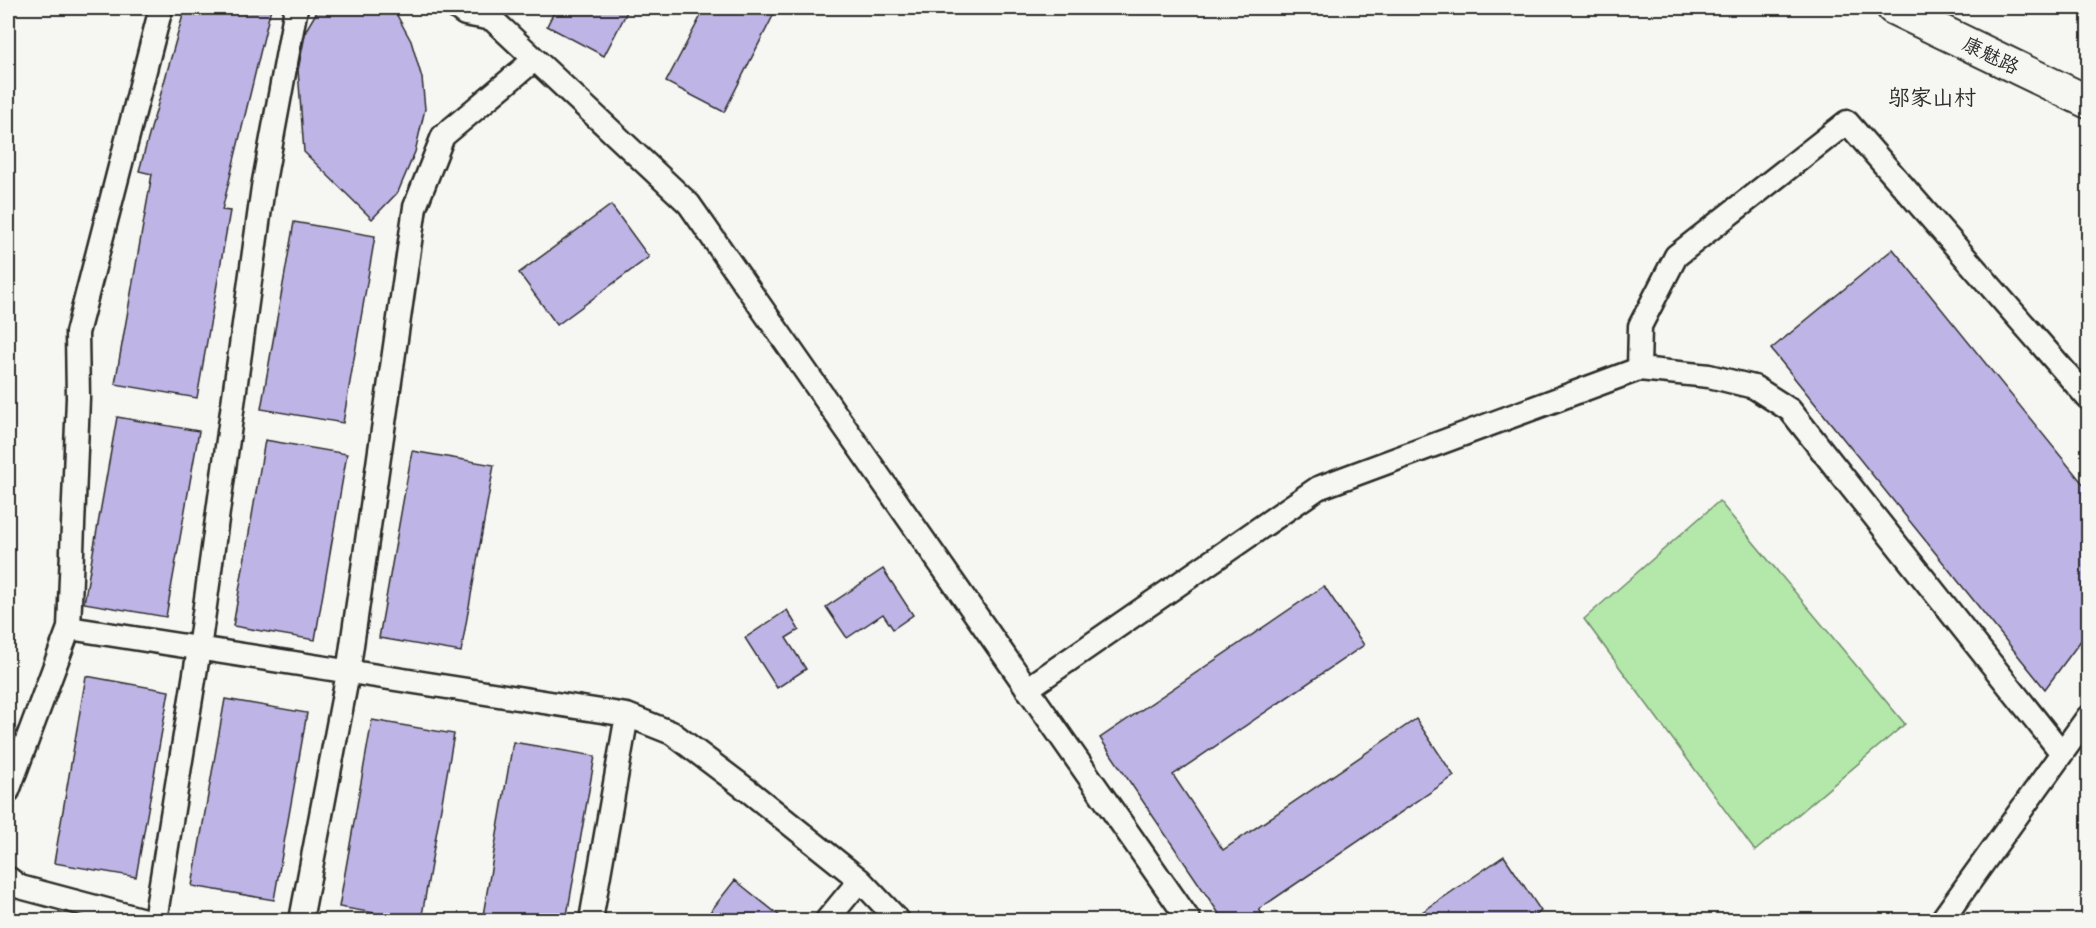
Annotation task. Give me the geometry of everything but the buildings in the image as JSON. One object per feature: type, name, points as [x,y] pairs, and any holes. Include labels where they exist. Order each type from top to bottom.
[{"type":"main road","name":"康魅路","points":[[1893,8],[2088,102]]},
{"type":"main road","name":"康魅路","points":[[1940,8],[2088,81]]},
{"type":"street","points":[[8,791],[69,628],[78,398],[77,333],[161,8]]},
{"type":"street","points":[[155,921],[198,649],[262,187],[296,8]]},
{"type":"street","points":[[457,8],[465,14],[490,14],[534,60],[689,204],[1189,921]]},
{"type":"street","points":[[301,921],[348,674],[415,207],[444,136],[534,60]]},
{"type":"street","points":[[1640,369],[1640,326],[1676,256],[1847,122],[2088,398]]},
{"type":"street","points":[[1028,689],[1318,488],[1640,369],[1709,375],[1754,387],[1790,410],[2062,753]]},
{"type":"street","points":[[69,628],[348,674],[627,715],[672,733],[860,880],[898,921]]},
{"type":"street","points":[[591,921],[627,715]]},
{"type":"street","points":[[1942,921],[2088,717]]},
{"type":"street","points":[[8,878],[20,887],[144,921]]},
{"type":"street","points":[[827,921],[860,880]]},
{"type":"green space","points":[[1719,501],[1905,724],[1755,851],[1584,619]]},
{"type":"district","name":"邬家山村","points":[[1932,97]]}]
